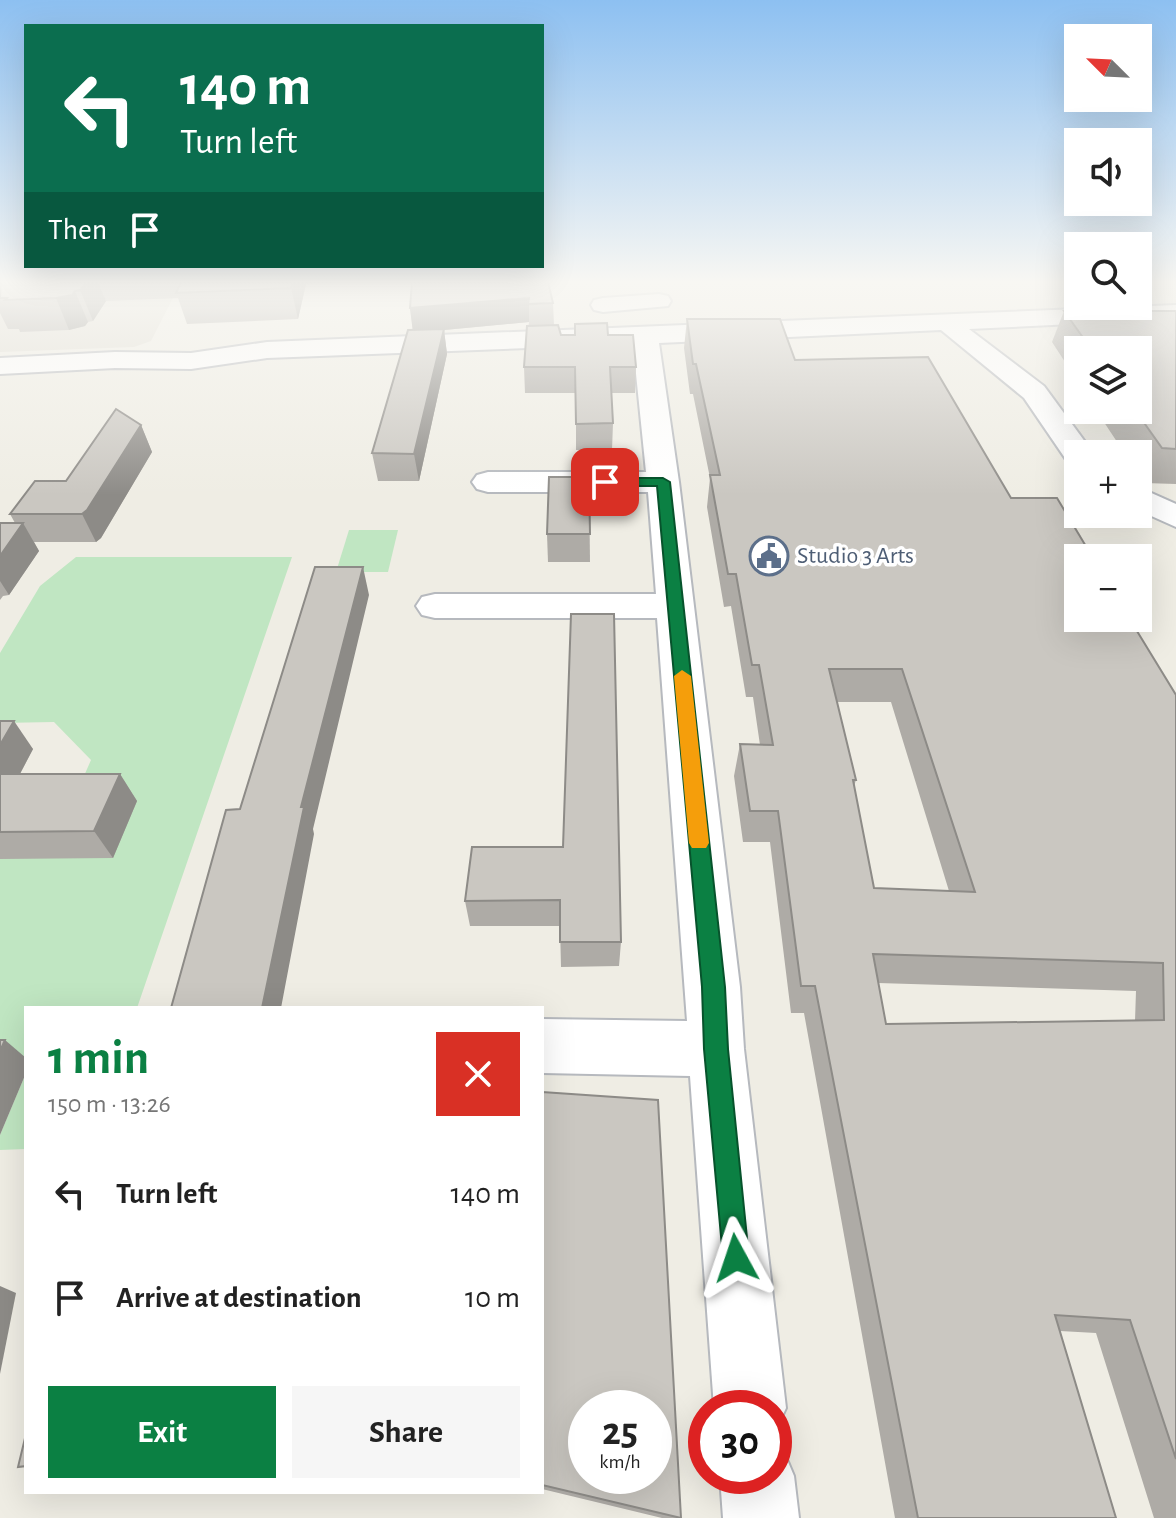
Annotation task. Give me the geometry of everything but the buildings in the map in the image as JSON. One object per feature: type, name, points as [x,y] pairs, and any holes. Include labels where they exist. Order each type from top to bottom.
[{"type":"street","points":[[12,373],[148,359],[191,361],[247,353]]},
{"type":"street","points":[[660,353],[663,482],[713,987],[716,1049],[748,1390]]},
{"type":"street","points":[[981,353],[1026,384],[1045,402],[1055,424],[1067,440]]},
{"type":"street","points":[[488,482],[663,482]]},
{"type":"street","points":[[1152,504],[1176,517]]},
{"type":"street","points":[[435,606],[675,606]]},
{"type":"street","points":[[544,1046],[716,1049]]},
{"type":"street","points":[[759,1494],[761,1518]]},
{"type":"green space","points":[[349,530],[398,530],[388,572],[336,572]]},
{"type":"green space","points":[[76,557],[292,557],[138,1006],[24,1006],[24,1062],[0,1062],[0,859],[73,801],[91,760],[54,722],[0,723],[0,653],[40,586]]},
{"type":"green space","points":[[24,1078],[24,1149],[0,1150],[0,1135]]},
{"type":"slow traffic","points":[[682,676],[699,843]]},
{"type":"place","name":"Studio 3 Arts","points":[[769,556]]},
{"type":"route","points":[[605,482],[663,482],[713,987],[736,1258]]}]
